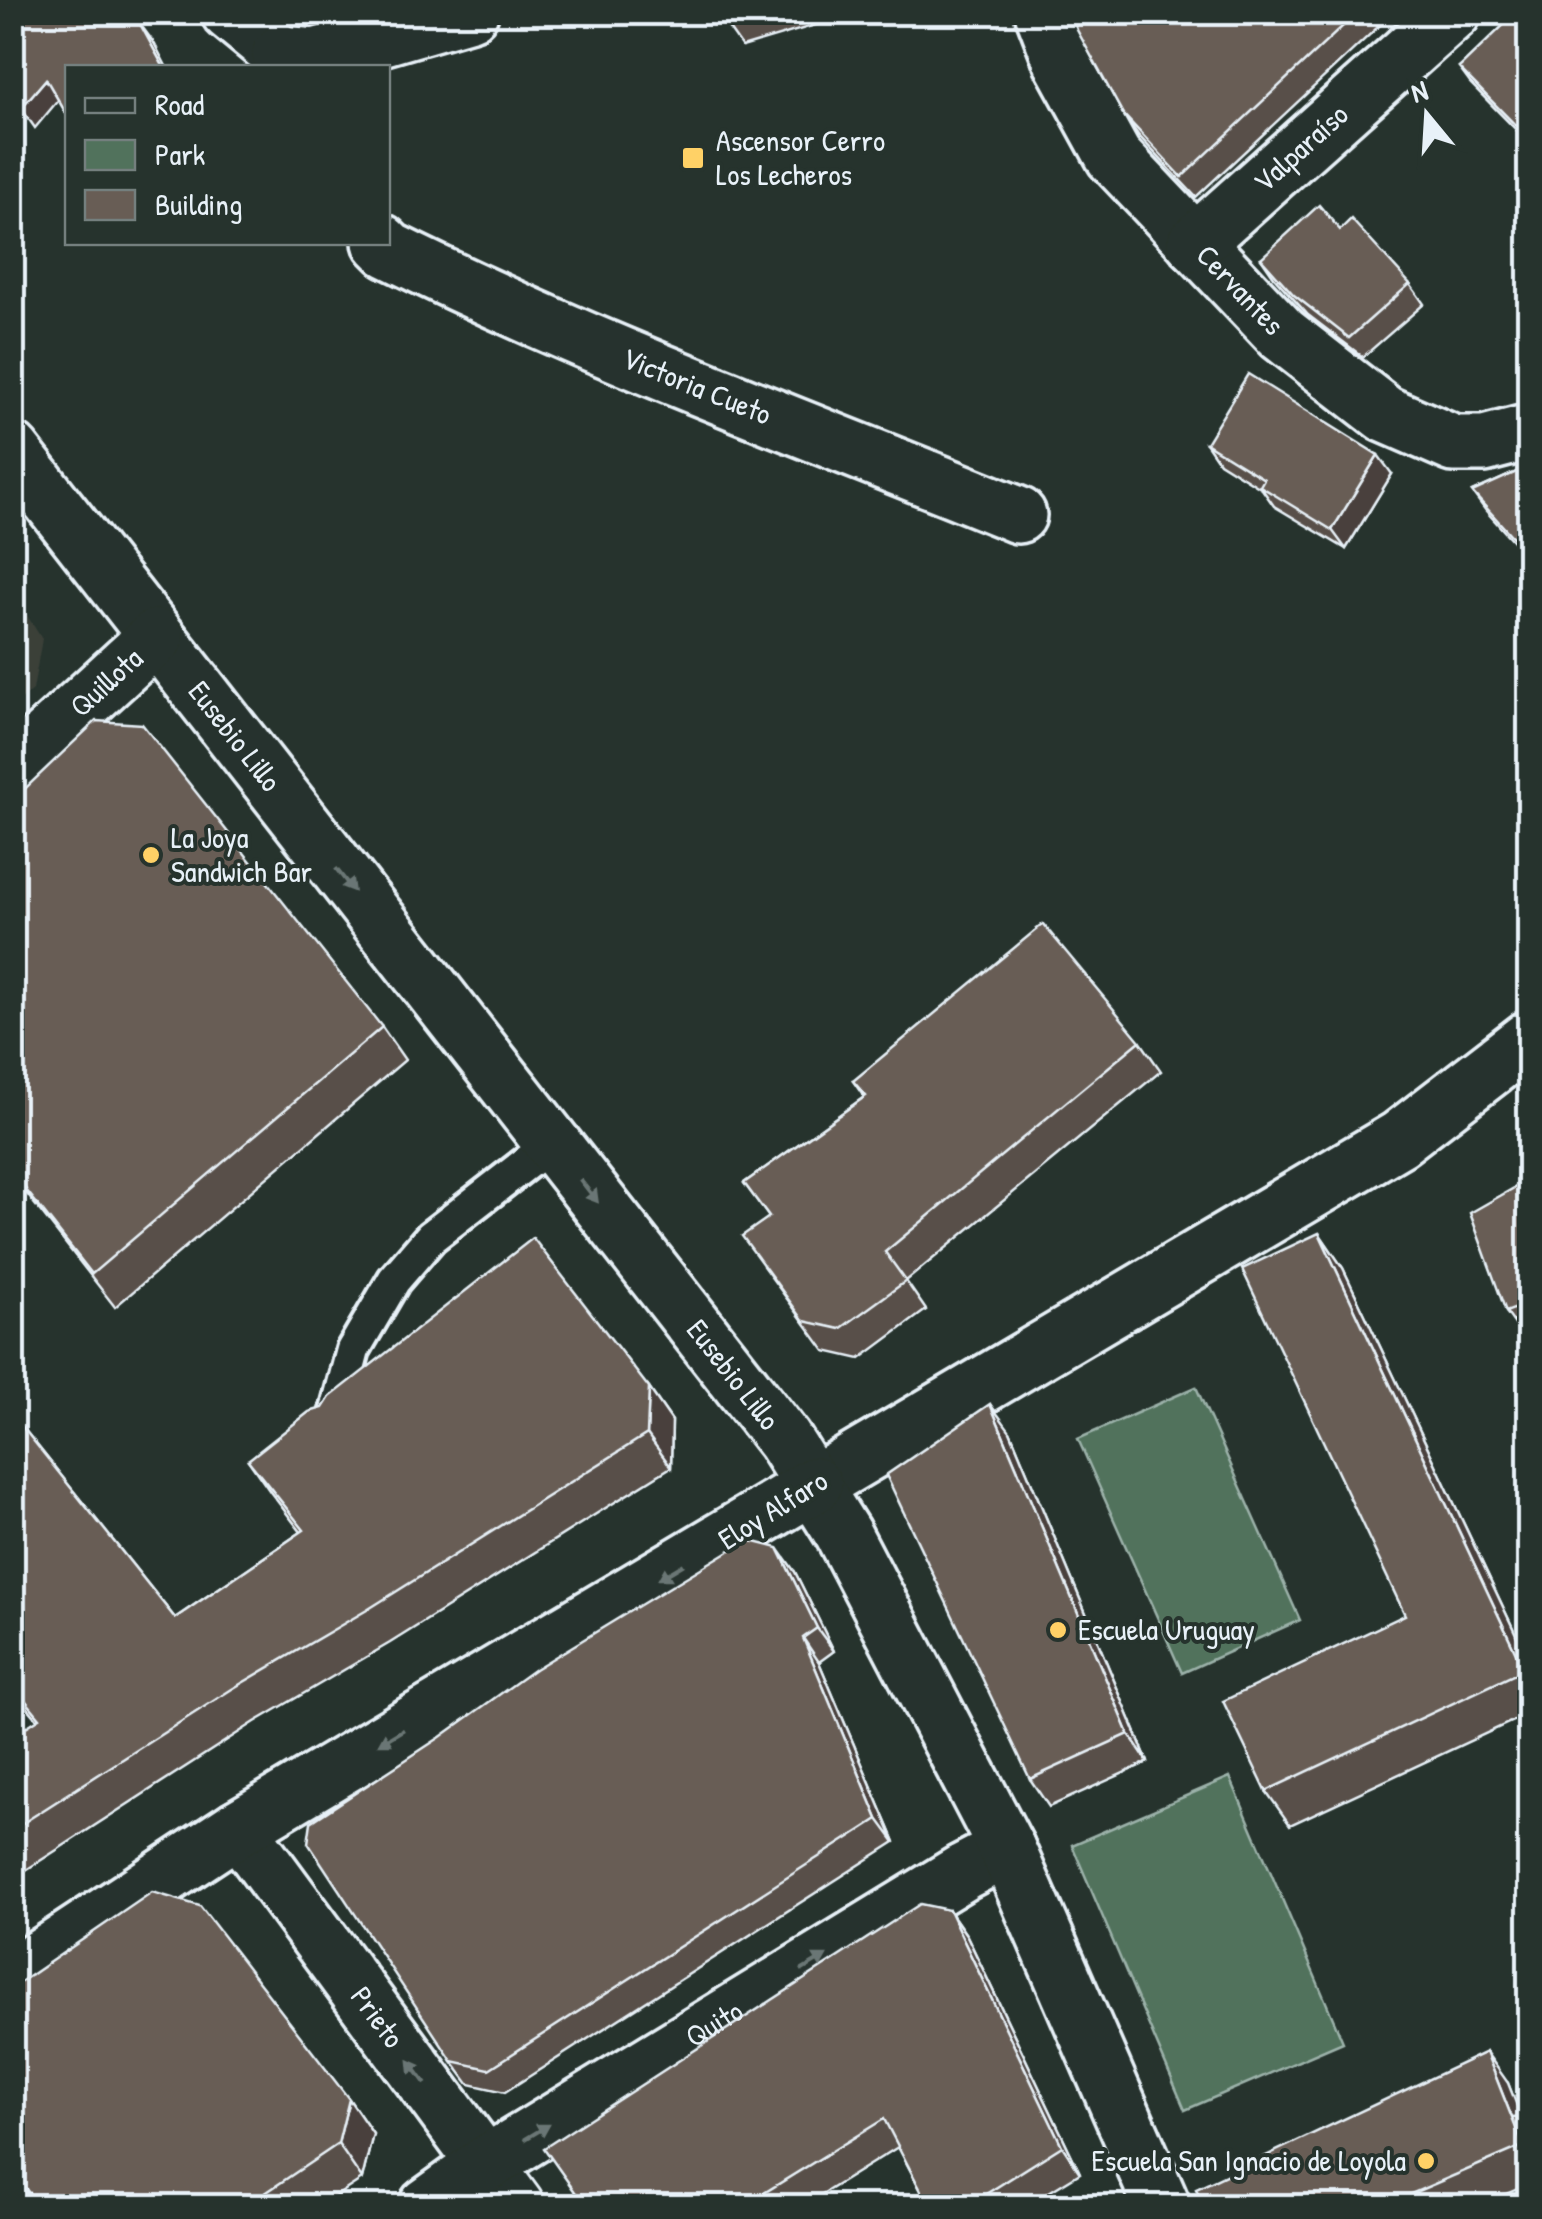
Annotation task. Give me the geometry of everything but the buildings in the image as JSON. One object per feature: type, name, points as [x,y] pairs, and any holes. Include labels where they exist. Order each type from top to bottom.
[{"type":"street","points":[[228,12],[282,61],[314,57],[470,12]]},
{"type":"street","name":"Cervantes","points":[[1042,12],[1063,64],[1114,157],[1282,334],[1384,414],[1454,444],[1484,444],[1530,432]]},
{"type":"street","name":"Valparaíso","points":[[1195,243],[1452,12]]},
{"type":"street","name":"Victoria Cueto","points":[[384,245],[451,281],[563,330],[1018,514]]},
{"type":"street","name":"Eusebio Lillo","points":[[12,451],[784,1440],[844,1534],[1007,1849],[1181,2201]]},
{"type":"street","name":"Quillota","points":[[12,769],[156,638]]},
{"type":"street","name":"Eloy Alfaro","points":[[12,1977],[238,1828],[1399,1139],[1530,1038]]},
{"type":"street","name":"Prieto","points":[[238,1828],[500,2186]]},
{"type":"street","name":"Quito","points":[[427,2206],[500,2186],[964,1872],[1007,1849]]},
{"type":"lane","points":[[333,1426],[353,1350],[394,1280],[430,1236],[552,1144]]},
{"type":"shaded area","points":[[12,592],[42,639],[33,690],[13,707]]},
{"type":"green space","points":[[1196,1387],[1300,1620],[1182,1673],[1078,1439]]},
{"type":"green space","points":[[1230,1777],[1343,2042],[1185,2110],[1072,1845]]},
{"type":"place","name":"Ascensor Cerro Los Lecheros","points":[[693,158]]},
{"type":"place","name":"La Joya Sandwich Bar","points":[[151,855]]},
{"type":"place","name":"Escuela Uruguay","points":[[1058,1630]]},
{"type":"place","name":"Escuela San Ignacio de Loyola","points":[[1426,2161]]}]
